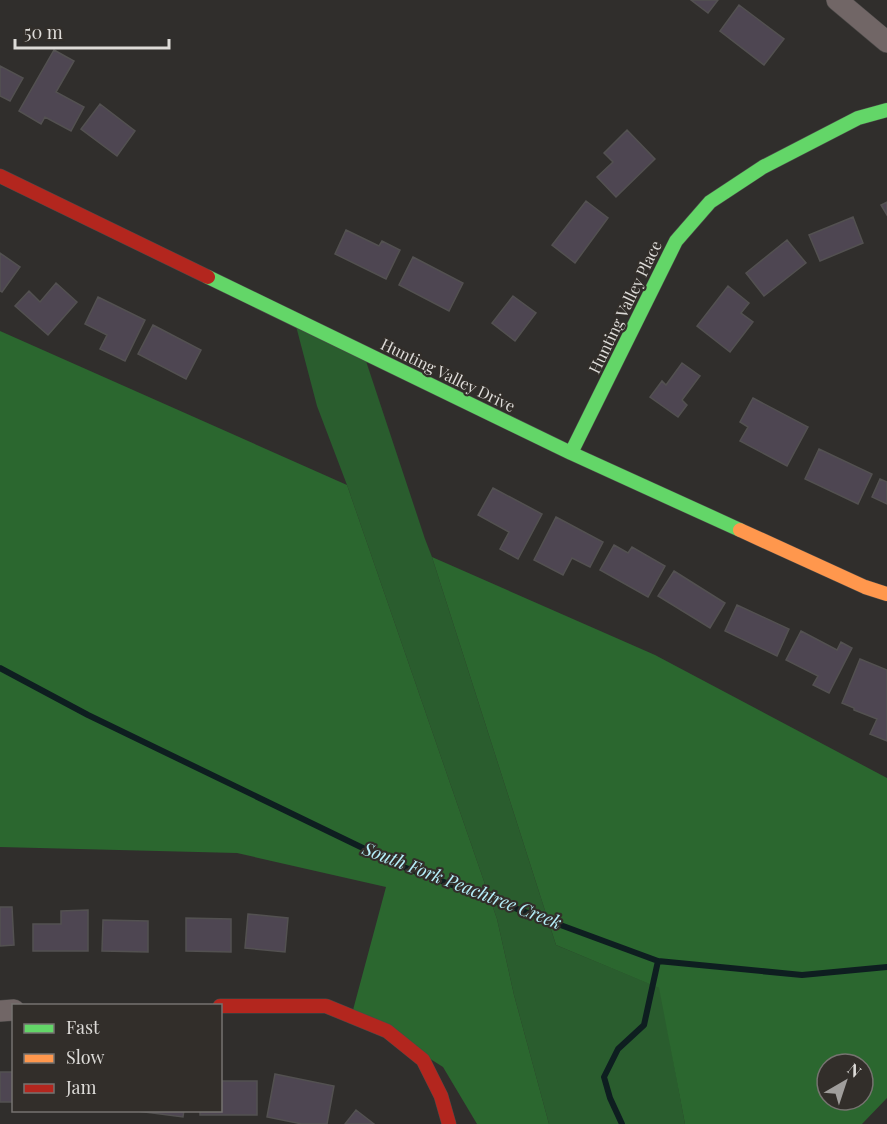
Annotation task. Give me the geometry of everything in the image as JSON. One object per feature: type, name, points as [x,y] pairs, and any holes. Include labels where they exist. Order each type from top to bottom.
[{"type":"street","points":[[837,0],[887,42]]},
{"type":"street","name":"Hunting Valley Place","points":[[571,453],[676,241],[710,202],[763,167],[858,118],[887,110]]},
{"type":"street","name":"Hunting Valley Drive","points":[[0,176],[571,453],[887,594]]},
{"type":"street","points":[[222,1006],[326,1006],[387,1031],[423,1060],[441,1096],[449,1124]]},
{"type":"green space","points":[[296,326],[366,361],[432,557],[556,945],[660,988],[685,1124],[549,1124],[514,995],[497,919],[347,485],[317,406]]},
{"type":"green space","points":[[0,331],[347,485],[497,919],[514,995],[549,1124],[477,1124],[443,1067],[353,1010],[386,887],[237,853],[0,847]]},
{"type":"green space","points":[[432,557],[655,655],[887,778],[887,1098],[875,1110],[875,1052],[815,1052],[815,1112],[874,1112],[862,1124],[685,1124],[659,988],[556,945]]},
{"type":"building","points":[[691,0],[718,0],[708,13]]},
{"type":"building","points":[[739,5],[784,39],[764,65],[720,31]]},
{"type":"building","points":[[54,50],[74,61],[56,92],[84,107],[71,131],[45,117],[41,124],[19,111]]},
{"type":"building","points":[[0,66],[23,78],[10,101],[0,96]]},
{"type":"building","points":[[100,104],[135,131],[117,156],[81,129]]},
{"type":"building","points":[[627,130],[655,159],[616,197],[597,177],[613,162],[604,153]]},
{"type":"building","points":[[586,201],[608,218],[575,263],[552,245]]},
{"type":"building","points":[[887,202],[887,215],[881,205]]},
{"type":"building","points":[[853,217],[863,243],[820,261],[809,235]]},
{"type":"building","points":[[346,230],[379,246],[382,241],[400,250],[386,279],[335,254]]},
{"type":"building","points":[[787,240],[806,263],[764,296],[746,273]]},
{"type":"building","points":[[0,253],[20,267],[2,292],[0,291]]},
{"type":"building","points":[[413,257],[463,283],[449,311],[399,285]]},
{"type":"building","points":[[56,283],[77,302],[48,335],[15,306],[29,291],[40,302]]},
{"type":"building","points":[[728,286],[749,303],[741,313],[753,322],[730,352],[697,326]]},
{"type":"building","points":[[513,296],[536,313],[515,341],[492,323]]},
{"type":"building","points":[[98,297],[145,320],[125,361],[100,349],[107,335],[85,324]]},
{"type":"building","points":[[153,325],[201,350],[186,379],[138,354]]},
{"type":"building","points":[[682,363],[700,376],[682,400],[687,405],[678,417],[650,397],[662,381],[666,385]]},
{"type":"building","points":[[753,398],[808,427],[787,466],[740,441],[748,427],[740,422]]},
{"type":"building","points":[[819,449],[872,474],[858,504],[805,479]]},
{"type":"building","points":[[880,479],[887,482],[887,504],[872,497]]},
{"type":"building","points":[[493,488],[542,514],[518,559],[500,549],[509,532],[478,515]]},
{"type":"building","points":[[556,517],[603,542],[590,567],[572,558],[563,575],[534,560]]},
{"type":"building","points":[[614,545],[628,553],[632,547],[665,566],[648,597],[600,570]]},
{"type":"building","points":[[674,571],[725,603],[710,628],[658,596]]},
{"type":"building","points":[[737,605],[789,629],[777,656],[725,631]]},
{"type":"building","points":[[801,631],[837,650],[841,642],[852,648],[829,693],[813,685],[818,676],[786,660]]},
{"type":"building","points":[[860,659],[887,670],[887,741],[870,734],[877,719],[842,703]]},
{"type":"building","points":[[0,907],[12,907],[14,945],[0,946]]},
{"type":"building","points":[[88,910],[88,951],[33,951],[33,924],[61,924],[61,911]]},
{"type":"building","points":[[248,914],[288,918],[285,952],[245,948]]},
{"type":"building","points":[[186,918],[231,919],[231,952],[186,951]]},
{"type":"building","points":[[103,920],[148,921],[148,952],[102,951]]},
{"type":"building","points":[[0,1072],[12,1072],[12,1102],[0,1102]]},
{"type":"building","points":[[275,1074],[334,1086],[327,1124],[302,1124],[267,1117]]},
{"type":"building","points":[[222,1081],[257,1081],[257,1115],[200,1115],[200,1112],[222,1112]]},
{"type":"building","points":[[356,1110],[374,1124],[345,1124]]},
{"type":"building","points":[[144,1112],[184,1112],[183,1117]]},
{"type":"waterway","name":"South Fork Peachtree Creek","points":[[0,668],[88,715],[398,865],[658,961],[802,975],[887,967]]},
{"type":"waterway","points":[[622,1124],[610,1098],[604,1077],[618,1049],[644,1025],[658,961]]},
{"type":"traffic: fast","points":[[571,453],[676,241],[710,202],[763,167],[858,118],[887,110]]},
{"type":"traffic: fast","points":[[208,277],[571,453],[740,530]]},
{"type":"traffic: slow","points":[[740,530],[865,587],[887,594]]},
{"type":"traffic: jam","points":[[0,176],[208,277]]},
{"type":"traffic: jam","points":[[222,1006],[326,1006],[387,1031],[423,1060],[441,1096],[449,1124]]}]
